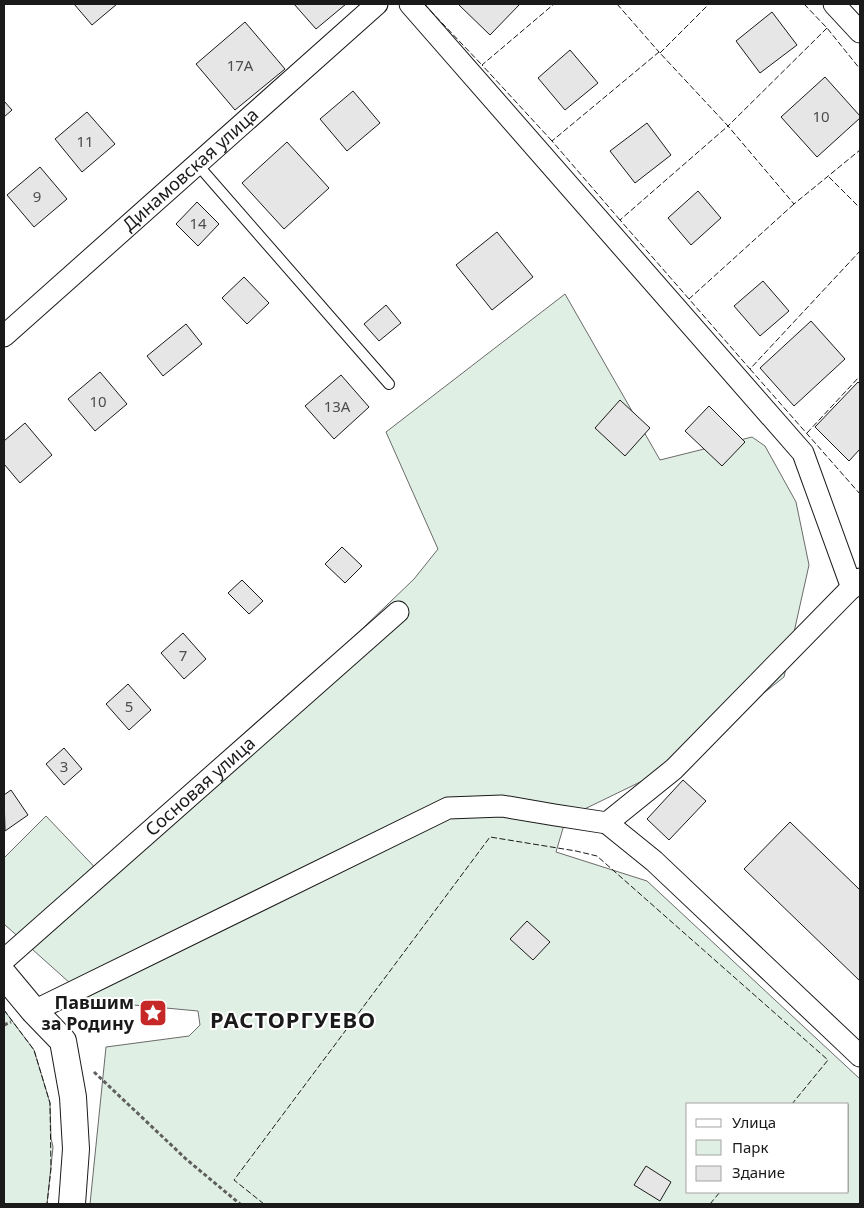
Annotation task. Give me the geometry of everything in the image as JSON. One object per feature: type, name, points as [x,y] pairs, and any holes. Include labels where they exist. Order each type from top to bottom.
[{"type":"street","name":"Динамовская улица","points":[[4,336],[377,4]]},
{"type":"street","points":[[410,4],[803,453],[856,583],[674,769],[607,823]]},
{"type":"street","points":[[834,4],[860,32]]},
{"type":"street","name":"Сосновая улица","points":[[4,960],[398,612]]},
{"type":"street","points":[[34,1011],[448,808],[502,806],[607,823],[654,861],[860,1056]]},
{"type":"street","points":[[4,976],[63,1041],[73,1097],[76,1149],[72,1204]]},
{"type":"lane","points":[[197,164],[389,384]]},
{"type":"path","points":[[92,1069],[186,1159],[240,1204]]},
{"type":"green space","points":[[565,294],[660,460],[752,437],[765,446],[796,502],[809,565],[784,677],[669,768],[566,818],[556,852],[647,881],[860,1079],[860,1204],[90,1204],[106,1047],[189,1036],[200,1025],[198,1011],[90,1001],[4,924],[4,858],[46,816],[104,877],[414,579],[438,549],[386,432]]},
{"type":"green space","points":[[4,1010],[34,1050],[50,1103],[53,1147],[47,1204],[4,1204]]},
{"type":"building","points":[[74,4],[117,4],[92,25]]},
{"type":"building","points":[[294,4],[346,4],[316,29]]},
{"type":"building","points":[[458,4],[520,4],[490,35]]},
{"type":"building","points":[[772,12],[797,45],[760,73],[736,41]]},
{"type":"building","points":[[245,22],[285,69],[235,110],[196,64]]},
{"type":"building","points":[[570,50],[598,83],[565,110],[538,78]]},
{"type":"building","points":[[825,77],[860,118],[817,157],[781,117]]},
{"type":"building","points":[[353,91],[380,123],[347,151],[320,119]]},
{"type":"building","points":[[4,101],[12,110],[4,117]]},
{"type":"building","points":[[87,112],[115,144],[82,172],[55,139]]},
{"type":"building","points":[[647,123],[671,155],[635,183],[610,151]]},
{"type":"building","points":[[287,142],[329,188],[284,229],[242,183]]},
{"type":"building","points":[[40,167],[67,199],[34,227],[7,195]]},
{"type":"building","points":[[698,191],[721,218],[691,245],[668,218]]},
{"type":"building","points":[[197,202],[219,224],[198,246],[176,224]]},
{"type":"building","points":[[497,232],[533,277],[492,310],[456,265]]},
{"type":"building","points":[[244,277],[269,303],[247,324],[222,298]]},
{"type":"building","points":[[763,281],[789,311],[760,336],[734,306]]},
{"type":"building","points":[[386,305],[401,323],[379,341],[364,324]]},
{"type":"building","points":[[811,321],[845,359],[794,406],[760,368]]},
{"type":"building","points":[[186,324],[202,344],[163,376],[147,356]]},
{"type":"building","points":[[100,372],[127,404],[95,431],[68,399]]},
{"type":"building","points":[[341,375],[369,407],[334,439],[305,406]]},
{"type":"building","points":[[858,382],[860,384],[860,449],[849,461],[815,427]]},
{"type":"building","points":[[620,400],[650,428],[625,456],[595,428]]},
{"type":"building","points":[[709,406],[745,442],[722,466],[685,431]]},
{"type":"building","points":[[25,423],[52,455],[20,483],[4,464],[4,441]]},
{"type":"building","points":[[342,547],[362,566],[345,583],[325,564]]},
{"type":"building","points":[[242,580],[263,601],[249,614],[228,593]]},
{"type":"building","points":[[183,633],[206,659],[184,679],[161,653]]},
{"type":"building","points":[[128,684],[151,710],[129,730],[106,704]]},
{"type":"building","points":[[64,748],[82,769],[64,785],[46,764]]},
{"type":"building","points":[[683,780],[706,801],[669,840],[647,819]]},
{"type":"building","points":[[11,790],[28,815],[5,831],[4,795]]},
{"type":"building","points":[[790,822],[860,890],[860,981],[744,869]]},
{"type":"building","points":[[527,921],[550,942],[533,960],[510,939]]},
{"type":"building","points":[[646,1166],[671,1182],[660,1201],[634,1185]]},
{"type":"fence","points":[[424,4],[482,65]]},
{"type":"fence","points":[[552,141],[482,65],[554,4]]},
{"type":"fence","points":[[617,4],[659,52]]},
{"type":"fence","points":[[660,53],[709,4]]},
{"type":"fence","points":[[804,4],[827,28],[860,69]]},
{"type":"fence","points":[[827,28],[728,126],[794,204],[860,150]]},
{"type":"fence","points":[[620,220],[552,141],[659,52],[728,126],[620,220],[689,299]]},
{"type":"fence","points":[[829,177],[860,208]]},
{"type":"fence","points":[[794,204],[689,299],[750,369],[860,251]]},
{"type":"fence","points":[[750,369],[860,494]]},
{"type":"fence","points":[[807,433],[860,376]]},
{"type":"fence","points":[[264,1204],[234,1180],[490,837],[597,856],[828,1060],[793,1103]]},
{"type":"fence","points":[[4,1010],[34,1050],[50,1103],[51,1169],[47,1204]]},
{"type":"fence","points":[[710,1204],[719,1193]]},
{"type":"place","name":"Павшим за Родину","points":[[153,1013]]},
{"type":"district","name":"РАСТОРГУЕВО","points":[[293,1020]]}]
